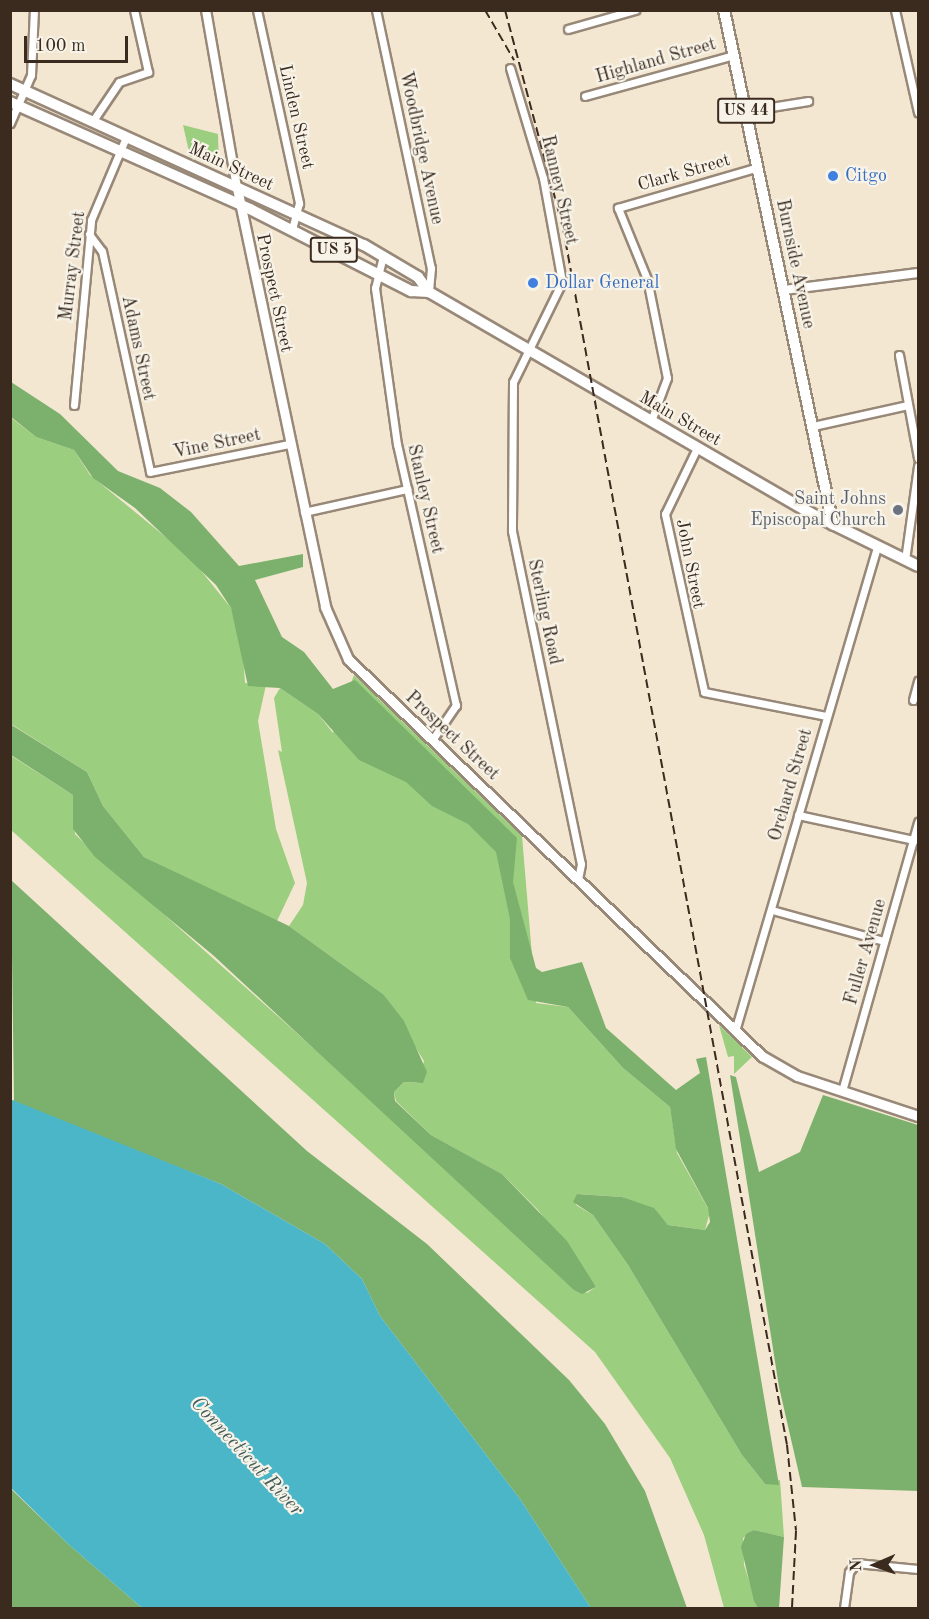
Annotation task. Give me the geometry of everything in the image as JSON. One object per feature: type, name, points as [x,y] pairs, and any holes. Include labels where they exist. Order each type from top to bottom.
[{"type":"main road","name":"Burnside Avenue","points":[[724,10],[833,525]]},
{"type":"main road","name":"Main Street","points":[[10,84],[383,256],[418,277],[429,292],[697,448],[833,525],[918,566]]},
{"type":"main road","name":"Main Street","points":[[14,104],[240,204],[411,291],[429,292]]},
{"type":"main road","name":"Prospect Street","points":[[237,188],[304,513],[339,646],[432,740],[735,1031],[780,1069],[918,1116]]},
{"type":"street","points":[[10,123],[14,104],[25,91],[32,68],[34,10]]},
{"type":"street","points":[[92,122],[119,82],[148,72],[134,10]]},
{"type":"street","points":[[206,10],[237,188]]},
{"type":"street","name":"Linden Street","points":[[257,10],[298,216]]},
{"type":"street","name":"Woodbridge Avenue","points":[[376,10],[431,268],[429,292]]},
{"type":"street","points":[[568,29],[635,10]]},
{"type":"street","points":[[895,10],[918,112]]},
{"type":"street","name":"Highland Street","points":[[585,96],[734,55]]},
{"type":"street","name":"Ranney Street","points":[[510,68],[543,178],[561,271],[558,293],[527,349]]},
{"type":"street","points":[[746,111],[808,101]]},
{"type":"street","name":"Murray Street","points":[[74,405],[89,234],[126,137]]},
{"type":"street","name":"Clark Street","points":[[651,421],[667,378],[647,279],[618,208],[758,167]]},
{"type":"street","points":[[292,229],[298,216]]},
{"type":"street","name":"Adams Street","points":[[89,234],[102,251],[150,472]]},
{"type":"street","points":[[376,272],[383,256]]},
{"type":"street","name":"Stanley Street","points":[[376,272],[407,489],[456,705],[432,740]]},
{"type":"street","points":[[784,290],[918,273]]},
{"type":"street","name":"Sterling Road","points":[[527,349],[513,382],[512,531],[581,864],[578,879]]},
{"type":"street","points":[[899,355],[918,458]]},
{"type":"street","points":[[813,426],[908,405]]},
{"type":"street","name":"Vine Street","points":[[150,472],[289,444]]},
{"type":"street","name":"John Street","points":[[697,448],[665,514],[704,692],[826,716]]},
{"type":"street","points":[[905,560],[918,466]]},
{"type":"street","points":[[304,513],[407,489]]},
{"type":"street","name":"Orchard Street","points":[[735,1031],[877,547]]},
{"type":"street","points":[[913,700],[918,681]]},
{"type":"street","points":[[798,815],[914,840]]},
{"type":"street","name":"Fuller Avenue","points":[[842,1090],[918,822]]},
{"type":"street","points":[[772,910],[884,941]]},
{"type":"street","points":[[844,1608],[849,1572],[856,1563],[918,1569]]},
{"type":"green space","points":[[183,125],[218,134],[219,168],[190,156]]},
{"type":"green space","points":[[11,382],[60,414],[118,471],[160,488],[191,512],[239,566],[303,554],[303,567],[255,580],[282,637],[304,652],[333,689],[355,680],[517,838],[513,882],[536,968],[542,972],[582,962],[606,1028],[676,1090],[700,1073],[696,1059],[706,1057],[779,1485],[765,1484],[742,1455],[628,1265],[593,1215],[573,1202],[577,1194],[622,1197],[654,1208],[668,1225],[705,1230],[710,1222],[708,1208],[676,1149],[670,1107],[623,1068],[568,1007],[528,1000],[510,958],[510,919],[496,852],[468,824],[432,806],[406,782],[359,760],[318,714],[280,688],[248,686],[231,608],[216,585],[135,508],[93,478],[74,450],[36,437],[11,417]]},
{"type":"green space","points":[[10,417],[36,437],[74,450],[90,475],[190,557],[231,608],[242,643],[245,683],[266,685],[258,721],[276,829],[295,883],[277,921],[144,857],[103,806],[87,772],[11,724]]},
{"type":"green space","points":[[354,675],[522,836],[536,1003],[568,1007],[623,1068],[670,1107],[677,1153],[710,1212],[705,1230],[668,1225],[657,1213],[622,1197],[578,1194],[576,1205],[593,1215],[628,1265],[742,1455],[765,1484],[780,1480],[784,1537],[754,1530],[743,1538],[744,1565],[758,1608],[724,1608],[704,1535],[670,1458],[595,1352],[11,830],[10,755],[73,795],[75,834],[83,842],[451,1171],[563,1279],[587,1293],[596,1287],[538,1210],[502,1174],[431,1135],[396,1101],[394,1092],[404,1082],[418,1083],[424,1061],[383,994],[289,926],[303,905],[307,883],[278,750],[282,752],[274,698],[280,688],[318,714],[333,733]]},
{"type":"green space","points":[[10,724],[87,772],[103,806],[144,857],[289,926],[383,994],[404,1021],[427,1072],[423,1083],[404,1082],[394,1092],[395,1101],[431,1135],[502,1174],[567,1241],[596,1287],[582,1294],[574,1290],[214,956],[95,857],[73,829],[73,795],[11,755]]},
{"type":"green space","points":[[11,880],[307,1151],[427,1244],[569,1380],[605,1424],[645,1491],[687,1608],[591,1608],[520,1499],[380,1316],[362,1279],[325,1244],[221,1184],[14,1103]]},
{"type":"green space","points":[[719,1025],[752,1057],[734,1074],[734,1056],[728,1057]]},
{"type":"green space","points":[[730,1075],[736,1077],[759,1172],[800,1152],[823,1095],[918,1125],[918,1491],[802,1487],[779,1387]]},
{"type":"green space","points":[[10,1488],[67,1543],[142,1608],[11,1608]]},
{"type":"green space","points":[[754,1530],[784,1537],[779,1608],[758,1608],[754,1601],[741,1547],[746,1534]]},
{"type":"water","name":"Connecticut River","points":[[10,1099],[221,1184],[325,1244],[362,1279],[380,1316],[520,1499],[591,1608],[142,1608],[67,1543],[11,1488]]},
{"type":"railway","points":[[485,10],[514,60]]},
{"type":"railway","points":[[505,10],[563,228],[787,1445],[796,1531],[792,1608]]},
{"type":"place","name":"Citgo","points":[[833,176]]},
{"type":"place","name":"Dollar General","points":[[533,283]]},
{"type":"place","name":"Saint Johns Episcopal Church","points":[[898,510]]}]
